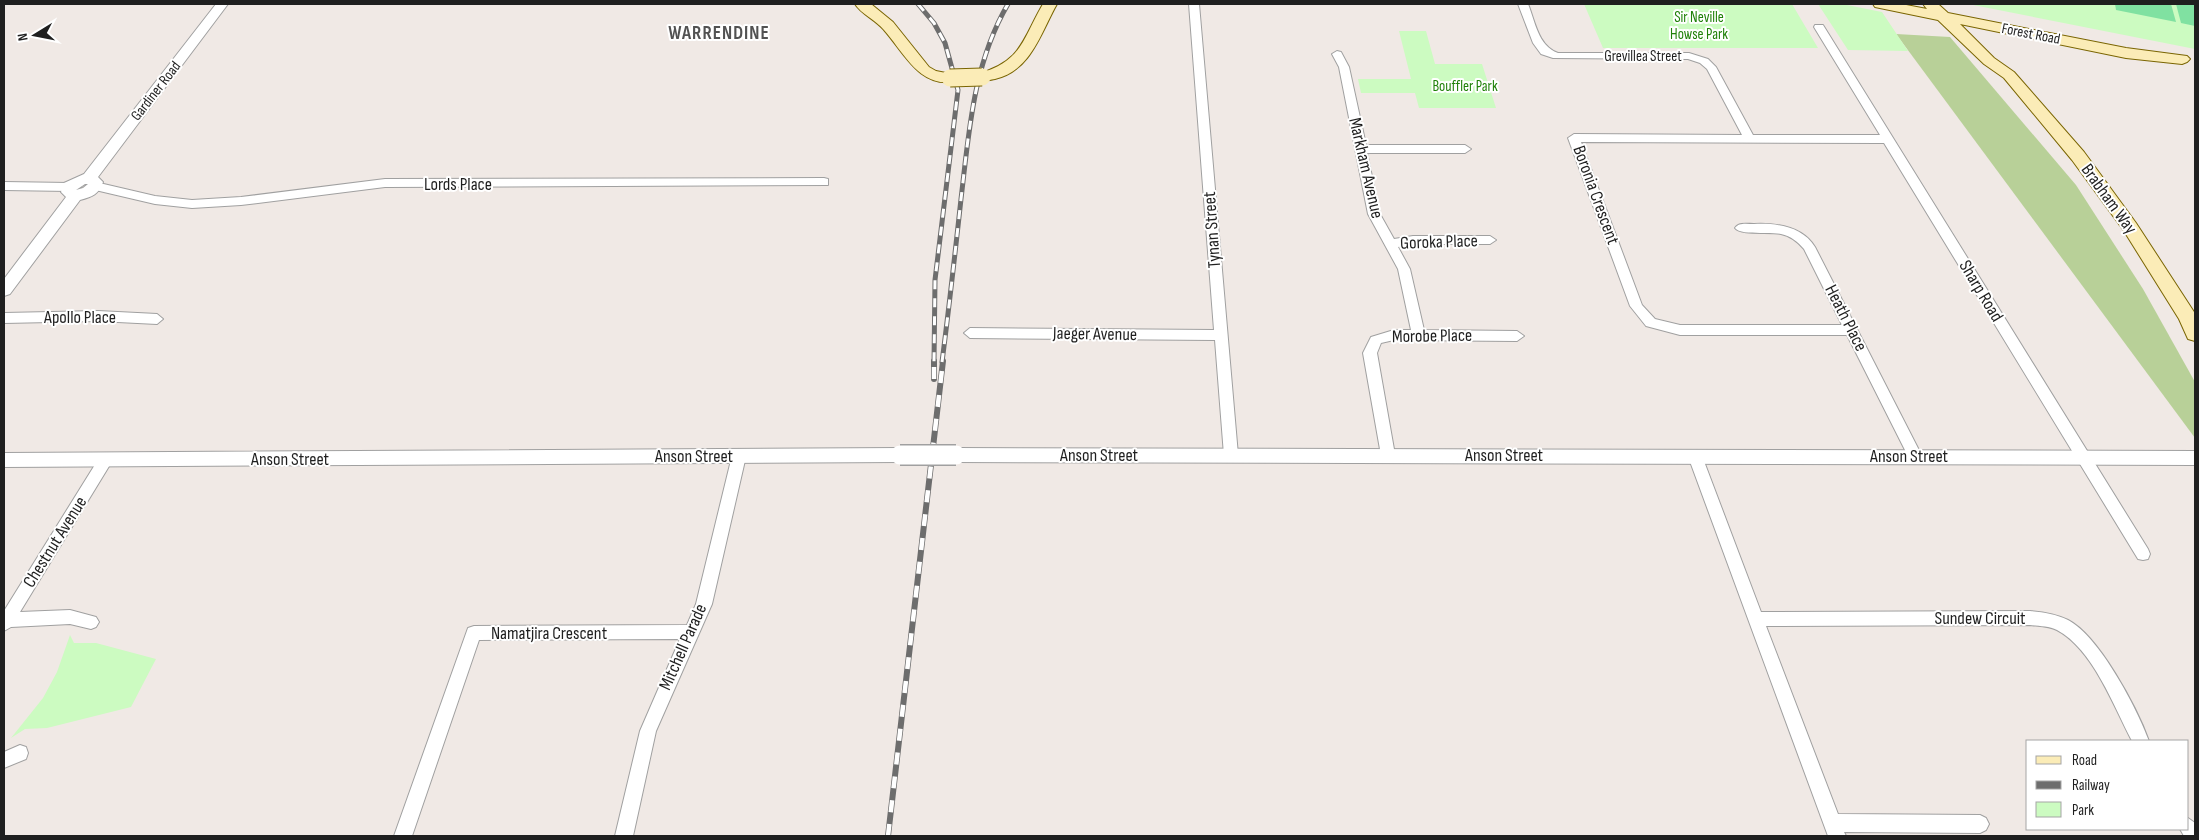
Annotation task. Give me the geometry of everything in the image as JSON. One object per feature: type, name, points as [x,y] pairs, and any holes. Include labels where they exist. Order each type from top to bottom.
[{"type":"main road","points":[[862,4],[888,25],[924,70],[932,75],[950,78],[982,77],[1001,74],[1017,63],[1050,4]]},
{"type":"main road","name":"Forest Road","points":[[1880,4],[1942,9],[2116,43],[2189,60]]},
{"type":"main road","name":"Forest Road","points":[[1942,9],[2028,33],[2126,53],[2189,60]]},
{"type":"main road","name":"Brabham Way","points":[[1942,9],[1992,44],[2005,60],[2009,75]]},
{"type":"main road","name":"Brabham Way","points":[[1942,9],[1989,61],[2009,75],[2078,156],[2130,228],[2195,334]]},
{"type":"main road","points":[[1992,44],[2005,34],[2028,33]]},
{"type":"street","name":"Gardiner Road","points":[[92,182],[222,4]]},
{"type":"street","name":"Tynan Street","points":[[1194,4],[1231,456]]},
{"type":"street","name":"Grevillea Street","points":[[1524,4],[1538,42],[1545,52],[1557,56],[1689,56],[1704,61],[1712,67],[1749,138]]},
{"type":"street","name":"Sharp Road","points":[[1819,27],[2143,554]]},
{"type":"street","name":"Markham Avenue","points":[[1337,54],[1344,67],[1374,214],[1406,277],[1418,335]]},
{"type":"street","name":"Boronia Crescent","points":[[1852,330],[1680,330],[1651,323],[1636,306],[1574,138],[1888,139]]},
{"type":"street","points":[[1360,149],[1465,149]]},
{"type":"street","name":"Lords Place","points":[[92,182],[141,198],[190,204],[247,201],[349,186],[386,183],[824,182]]},
{"type":"street","points":[[4,186],[84,193],[92,182]]},
{"type":"street","points":[[4,290],[72,191]]},
{"type":"street","name":"Heath Place","points":[[1741,228],[1784,229],[1803,238],[1852,330],[1915,456]]},
{"type":"street","name":"Goroka Place","points":[[1389,244],[1414,240],[1490,240]]},
{"type":"street","name":"Apollo Place","points":[[4,318],[98,316],[157,319]]},
{"type":"street","name":"Jaeger Avenue","points":[[970,333],[1220,335]]},
{"type":"street","name":"Morobe Place","points":[[1388,455],[1370,353],[1376,340],[1384,336],[1418,335],[1517,336]]},
{"type":"street","name":"Anson Street","points":[[4,460],[900,455],[2195,458]]},
{"type":"street","name":"Mitchell Parade","points":[[624,836],[648,731],[658,704],[704,604],[738,456]]},
{"type":"street","points":[[1695,456],[1834,830],[1980,824]]},
{"type":"street","name":"Chestnut Avenue","points":[[5,622],[106,459]]},
{"type":"street","points":[[5,622],[70,617],[91,622]]},
{"type":"street","name":"Sundew Circuit","points":[[1756,619],[2030,618],[2053,621],[2071,631],[2087,648],[2140,740]]},
{"type":"street","name":"Namatjira Crescent","points":[[403,836],[474,633],[691,632]]},
{"type":"street","points":[[4,760],[20,753]]},
{"type":"green space","name":"Sir Neville Howse Park","points":[[1584,4],[1792,4],[1818,48],[1603,48]]},
{"type":"green space","points":[[1818,4],[1842,4],[1882,12],[1908,51],[1848,50]]},
{"type":"green space","points":[[1968,4],[2195,4],[2195,49]]},
{"type":"green space","points":[[2115,4],[2171,4],[2176,22],[2116,10]]},
{"type":"green space","points":[[2176,4],[2195,5],[2195,26],[2181,23]]},
{"type":"green space","name":"Bouffler Park","points":[[1399,31],[1426,31],[1435,64],[1482,64],[1496,108],[1419,108],[1415,93],[1361,93],[1358,79],[1411,79]]},
{"type":"green space","points":[[1896,34],[1950,37],[2076,185],[2143,289],[2195,382],[2195,438]]},
{"type":"green space","points":[[70,635],[74,643],[96,643],[156,659],[131,707],[47,728],[25,729],[11,738],[43,698],[57,672]]},
{"type":"railway","points":[[918,4],[934,23],[945,43],[958,90],[935,280],[934,362]]},
{"type":"railway","points":[[942,362],[974,99],[987,50],[1008,4]]},
{"type":"railway","points":[[888,836],[943,361]]},
{"type":"railway","points":[[934,362],[934,379]]},
{"type":"district","name":"WARRENDINE","points":[[719,33]]}]
